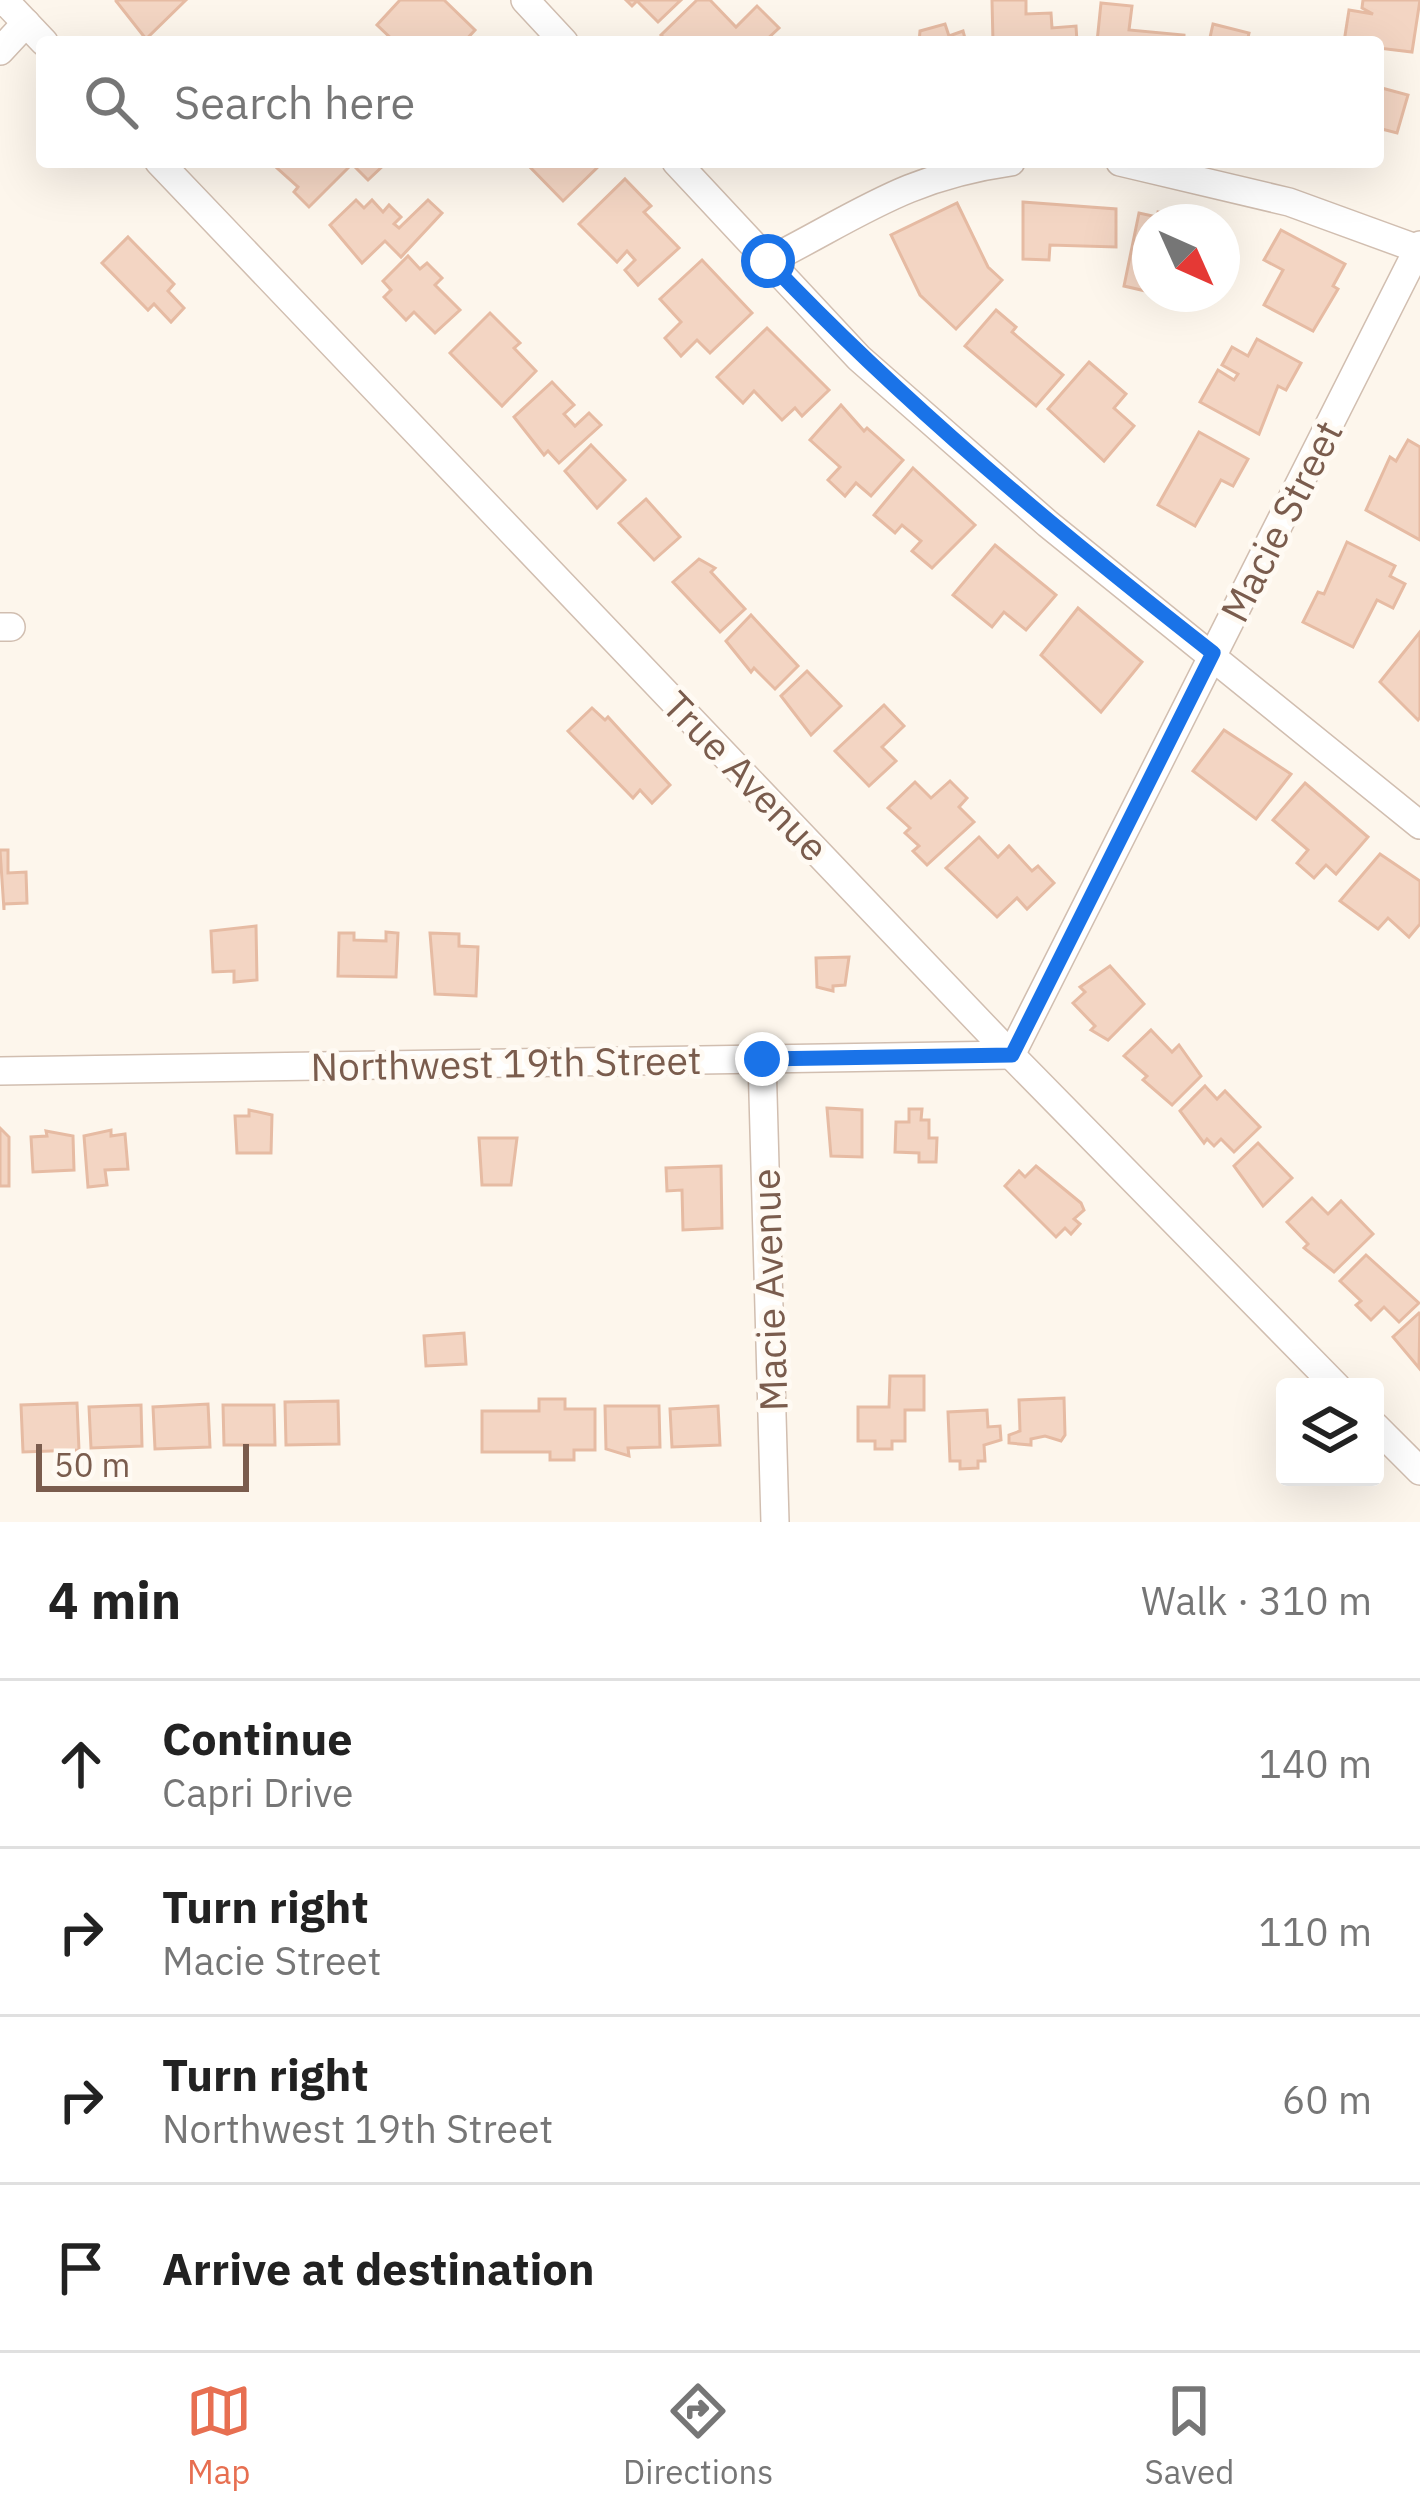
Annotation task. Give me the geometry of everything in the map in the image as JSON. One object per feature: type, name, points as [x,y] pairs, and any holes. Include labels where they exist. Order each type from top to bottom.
[{"type":"street","points":[[0,50],[35,33],[4,0]]},
{"type":"street","points":[[525,0],[558,36]]},
{"type":"street","name":"True Avenue","points":[[165,168],[1327,1378]]},
{"type":"street","points":[[682,168],[860,358],[1031,509],[1420,825]]},
{"type":"street","points":[[768,261],[892,192],[967,168]]},
{"type":"street","points":[[1145,168],[1289,202],[1419,247]]},
{"type":"street","name":"Macie Street","points":[[1012,1055],[1419,247]]},
{"type":"street","name":"Northwest 19th Street","points":[[0,1070],[1012,1055]]},
{"type":"street","name":"Macie Avenue","points":[[762,1059],[776,1522]]},
{"type":"street","points":[[1384,1435],[1420,1471]]},
{"type":"building","points":[[116,0],[186,0],[144,36]]},
{"type":"building","points":[[400,0],[444,0],[475,30],[470,36],[389,36],[377,25]]},
{"type":"building","points":[[626,0],[681,0],[658,22],[637,1],[632,6]]},
{"type":"building","points":[[697,0],[710,0],[736,27],[757,6],[779,28],[770,36],[661,35]]},
{"type":"building","points":[[992,0],[1026,0],[1026,14],[1051,13],[1052,28],[1076,26],[1077,36],[993,36]]},
{"type":"building","points":[[1363,0],[1420,0],[1412,52],[1384,49],[1384,36],[1345,36],[1349,10],[1373,14],[1362,8]]},
{"type":"building","points":[[1101,3],[1132,6],[1129,30],[1184,35],[1184,36],[1098,36]]},
{"type":"building","points":[[945,24],[949,36],[920,36],[920,31]]},
{"type":"building","points":[[1213,24],[1249,33],[1248,36],[1210,36]]},
{"type":"building","points":[[1384,89],[1408,95],[1397,133],[1384,130]]},
{"type":"building","points":[[277,168],[348,168],[309,207],[294,192],[298,187]]},
{"type":"building","points":[[356,168],[381,168],[368,180]]},
{"type":"building","points":[[531,168],[597,168],[563,201]]},
{"type":"building","points":[[625,179],[651,206],[644,212],[679,248],[638,285],[625,270],[635,260],[627,251],[617,262],[579,224]]},
{"type":"building","points":[[356,200],[364,208],[372,200],[383,212],[389,205],[401,217],[394,224],[399,228],[428,200],[442,213],[401,257],[385,241],[362,263],[330,225]]},
{"type":"building","points":[[1023,202],[1116,209],[1116,247],[1050,245],[1049,260],[1023,259]]},
{"type":"building","points":[[957,203],[988,267],[1002,280],[956,329],[920,295],[891,235]]},
{"type":"building","points":[[1281,230],[1345,264],[1333,286],[1338,289],[1313,331],[1264,305],[1283,270],[1264,260]]},
{"type":"building","points":[[128,237],[174,284],[168,291],[184,308],[171,322],[154,304],[148,310],[102,263]]},
{"type":"building","points":[[1132,247],[1132,288],[1124,286]]},
{"type":"building","points":[[408,256],[420,269],[427,263],[442,278],[435,285],[460,310],[435,333],[414,312],[406,320],[384,297],[391,290],[383,281]]},
{"type":"building","points":[[702,260],[752,313],[710,353],[697,340],[681,356],[665,338],[681,322],[660,299]]},
{"type":"building","points":[[996,310],[1016,327],[1012,332],[1063,375],[1036,406],[965,346]]},
{"type":"building","points":[[490,313],[520,343],[514,348],[536,371],[502,406],[450,353]]},
{"type":"building","points":[[767,328],[829,390],[802,416],[795,408],[782,420],[754,391],[743,403],[717,377]]},
{"type":"building","points":[[1257,339],[1301,363],[1286,390],[1278,386],[1259,434],[1200,402],[1218,370],[1234,380],[1238,374],[1222,365],[1232,347],[1248,356]]},
{"type":"building","points":[[1089,362],[1126,394],[1114,408],[1134,426],[1104,461],[1048,409]]},
{"type":"building","points":[[552,382],[574,405],[564,414],[575,426],[589,413],[601,425],[559,463],[548,451],[544,455],[514,417]]},
{"type":"building","points":[[841,405],[864,431],[867,428],[903,460],[871,496],[856,483],[845,496],[828,480],[840,467],[810,440]]},
{"type":"building","points":[[1199,432],[1248,459],[1233,486],[1221,480],[1195,526],[1158,505]]},
{"type":"building","points":[[1408,440],[1420,447],[1420,540],[1366,510],[1390,457],[1396,461]]},
{"type":"building","points":[[591,445],[625,480],[597,508],[565,471]]},
{"type":"building","points":[[913,468],[975,525],[932,568],[912,551],[921,541],[902,525],[895,533],[874,515]]},
{"type":"building","points":[[646,499],[680,537],[654,560],[619,523]]},
{"type":"building","points":[[1347,542],[1395,566],[1390,576],[1405,584],[1393,608],[1377,600],[1353,647],[1303,622],[1318,592],[1324,594]]},
{"type":"building","points":[[995,545],[1056,595],[1026,630],[1004,612],[992,627],[953,595]]},
{"type":"building","points":[[699,559],[715,568],[711,572],[745,609],[720,632],[673,582]]},
{"type":"building","points":[[1078,608],[1142,662],[1101,712],[1041,655]]},
{"type":"building","points":[[751,615],[798,666],[775,689],[754,668],[751,672],[726,641]]},
{"type":"building","points":[[1420,632],[1420,717],[1418,720],[1380,682]]},
{"type":"building","points":[[807,671],[841,706],[811,735],[781,696]]},
{"type":"building","points":[[884,705],[904,726],[882,747],[896,761],[869,786],[835,751]]},
{"type":"building","points":[[592,708],[605,720],[608,717],[670,785],[652,803],[640,790],[633,798],[568,731]]},
{"type":"building","points":[[1224,730],[1291,774],[1256,819],[1193,771]]},
{"type":"building","points":[[950,781],[967,798],[959,807],[974,822],[927,865],[913,851],[919,846],[905,833],[910,828],[888,808],[915,782],[931,798]]},
{"type":"building","points":[[1305,783],[1368,837],[1336,874],[1326,865],[1314,878],[1297,863],[1308,850],[1273,820]]},
{"type":"building","points":[[979,837],[998,857],[1009,846],[1032,871],[1038,866],[1054,883],[1027,909],[1017,898],[997,917],[946,868]]},
{"type":"building","points":[[0,850],[8,850],[8,873],[26,872],[27,903],[4,904],[4,910]]},
{"type":"building","points":[[1380,854],[1420,881],[1420,924],[1409,937],[1388,918],[1378,929],[1340,901]]},
{"type":"building","points":[[256,926],[257,980],[234,982],[234,971],[213,972],[211,931]]},
{"type":"building","points":[[386,932],[398,933],[396,977],[338,976],[339,933],[354,933],[354,940],[386,941]]},
{"type":"building","points":[[430,933],[459,934],[459,946],[478,947],[476,996],[435,994]]},
{"type":"building","points":[[849,957],[845,985],[833,986],[833,991],[817,987],[816,958]]},
{"type":"building","points":[[1110,966],[1144,1004],[1108,1040],[1091,1030],[1095,1026],[1073,1003],[1085,992],[1080,987]]},
{"type":"building","points":[[1151,1030],[1172,1052],[1179,1045],[1201,1076],[1172,1105],[1124,1056]]},
{"type":"building","points":[[1205,1086],[1217,1099],[1225,1091],[1260,1127],[1234,1152],[1221,1139],[1214,1146],[1207,1139],[1204,1143],[1180,1111]]},
{"type":"building","points":[[827,1108],[862,1110],[862,1157],[831,1156]]},
{"type":"building","points":[[909,1109],[922,1109],[921,1120],[929,1120],[929,1138],[937,1138],[936,1162],[919,1162],[919,1153],[895,1152],[896,1122],[909,1122]]},
{"type":"building","points":[[249,1110],[272,1115],[271,1153],[237,1153],[235,1116],[249,1116]]},
{"type":"building","points":[[0,1128],[9,1137],[9,1186],[0,1186]]},
{"type":"building","points":[[111,1130],[111,1136],[125,1134],[128,1169],[105,1170],[107,1185],[88,1187],[84,1136]]},
{"type":"building","points":[[46,1131],[73,1136],[74,1170],[33,1172],[31,1137],[47,1136]]},
{"type":"building","points":[[479,1138],[517,1138],[511,1185],[482,1185]]},
{"type":"building","points":[[1258,1143],[1292,1178],[1263,1206],[1234,1166]]},
{"type":"building","points":[[721,1166],[722,1228],[683,1230],[682,1190],[667,1191],[666,1168]]},
{"type":"building","points":[[1036,1166],[1081,1203],[1084,1210],[1074,1219],[1080,1224],[1071,1234],[1065,1228],[1056,1237],[1005,1186],[1019,1171],[1025,1177]]},
{"type":"building","points":[[1312,1198],[1328,1214],[1341,1201],[1373,1234],[1334,1272],[1304,1248],[1308,1244],[1287,1222]]},
{"type":"building","points":[[1366,1255],[1419,1303],[1399,1322],[1384,1307],[1371,1320],[1356,1305],[1361,1301],[1340,1281]]},
{"type":"building","points":[[1420,1314],[1419,1368],[1393,1337]]},
{"type":"building","points":[[464,1333],[466,1364],[426,1366],[424,1336]]},
{"type":"building","points":[[890,1376],[924,1376],[924,1410],[905,1410],[905,1441],[892,1441],[892,1449],[875,1449],[875,1441],[858,1441],[858,1407],[889,1407]]},
{"type":"building","points":[[1064,1398],[1061,1441],[1045,1436],[1031,1439],[1031,1445],[1009,1443],[1009,1435],[1020,1431],[1019,1400]]},
{"type":"building","points":[[539,1399],[565,1399],[565,1409],[595,1409],[595,1450],[574,1450],[574,1460],[550,1460],[550,1452],[482,1452],[482,1411],[539,1411]]},
{"type":"building","points":[[338,1401],[339,1444],[286,1445],[285,1402]]},
{"type":"building","points":[[77,1403],[79,1450],[23,1452],[21,1405]]},
{"type":"building","points":[[208,1404],[210,1447],[155,1449],[153,1407]]},
{"type":"building","points":[[141,1405],[142,1446],[91,1448],[89,1407]]},
{"type":"building","points":[[223,1405],[274,1405],[275,1445],[224,1445]]},
{"type":"building","points":[[605,1406],[659,1406],[660,1447],[628,1448],[629,1456],[606,1449]]},
{"type":"building","points":[[718,1406],[720,1445],[672,1447],[670,1409]]},
{"type":"building","points":[[987,1410],[988,1427],[1000,1426],[1001,1440],[984,1445],[985,1461],[978,1461],[978,1468],[960,1469],[960,1461],[950,1461],[948,1412]]},
{"type":"route","points":[[762,1059],[1012,1055],[1213,653],[1048,524],[860,358],[768,261]]}]
